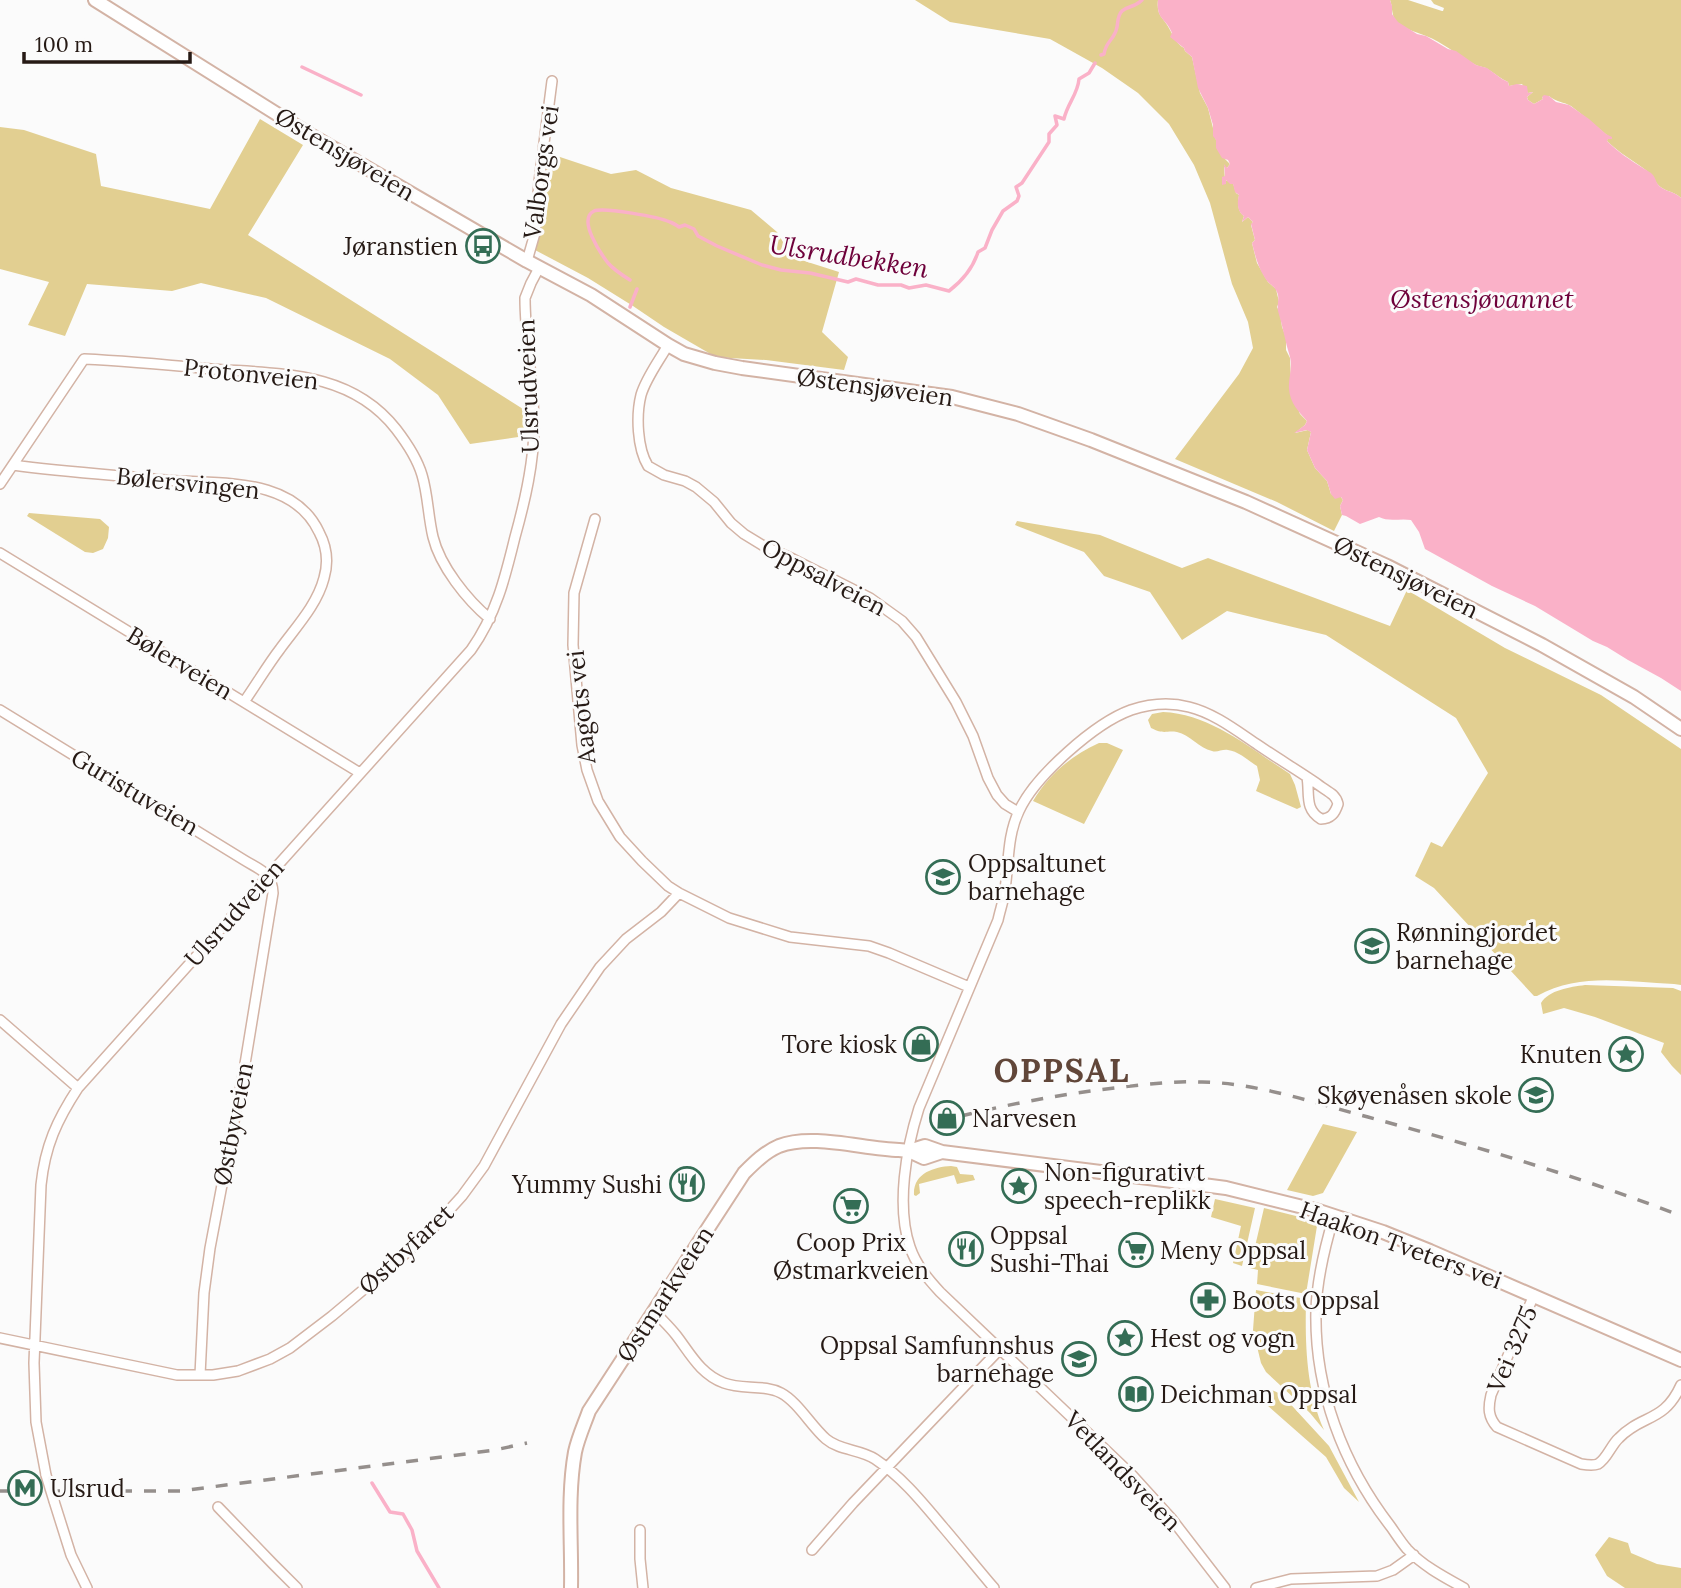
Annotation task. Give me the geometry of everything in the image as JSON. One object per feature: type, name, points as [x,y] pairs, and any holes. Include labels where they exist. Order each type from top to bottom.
[{"type":"main road","name":"Østensjøveien","points":[[95,0],[302,130],[527,261],[591,295],[684,354],[715,363],[952,397],[1018,414],[1091,440],[1246,502],[1398,571],[1553,651],[1634,697],[1681,729]]},
{"type":"main road","name":"Østmarkveien","points":[[571,1588],[572,1471],[580,1433],[589,1411],[744,1173],[766,1153],[779,1146],[806,1141],[909,1151]]},
{"type":"main road","name":"Haakon Tveters vei","points":[[909,1151],[924,1158],[942,1152],[1226,1188],[1319,1211],[1418,1246],[1681,1360]]},
{"type":"street","name":"Valborgs vei","points":[[527,261],[535,233],[552,81]]},
{"type":"street","name":"Ulsrudveien","points":[[87,1588],[71,1555],[46,1475],[36,1422],[39,1205],[47,1149],[58,1121],[78,1088],[471,650],[490,618],[500,597],[522,513],[533,447],[534,408],[525,301],[540,268]]},
{"type":"street","name":"Oppsalveien","points":[[668,345],[640,401],[639,441],[648,466],[696,487],[714,502],[731,523],[762,545],[870,598],[902,621],[916,637],[956,702],[973,736],[996,795],[1018,812]]},
{"type":"street","name":"Protonveien","points":[[13,465],[84,359],[291,374],[327,382],[368,402],[389,420],[404,439],[420,468],[437,548],[459,586],[490,618]]},
{"type":"street","points":[[0,484],[13,465]]},
{"type":"street","name":"Bølersvingen","points":[[13,465],[74,473],[254,487],[287,499],[308,515],[320,534],[327,554],[324,581],[313,604],[244,702]]},
{"type":"street","name":"Aagots vei","points":[[595,519],[575,587],[575,668],[582,746],[587,770],[598,801],[620,836],[668,886],[729,919],[800,939],[869,946],[969,987]]},
{"type":"street","name":"Bølerveien","points":[[0,553],[360,773]]},
{"type":"street","points":[[909,1151],[919,1108],[998,920],[1005,892],[1009,846],[1018,812],[1033,788],[1063,756],[1117,717],[1155,704],[1188,707],[1209,715],[1307,777],[1338,801],[1336,812],[1330,817],[1321,819],[1311,811],[1307,777]]},
{"type":"street","name":"Guristuveien","points":[[0,710],[268,875]]},
{"type":"street","name":"Østbyveien","points":[[200,1375],[204,1293],[210,1248],[245,1064],[273,892],[272,881],[268,875]]},
{"type":"street","name":"Østbyfaret","points":[[0,1338],[177,1375],[213,1375],[238,1371],[290,1348],[394,1264],[433,1228],[462,1196],[484,1166],[561,1024],[600,967],[626,939],[661,912],[679,893]]},
{"type":"street","points":[[0,1020],[78,1088]]},
{"type":"street","name":"Vetlandsveien","points":[[909,1151],[903,1206],[904,1224],[918,1263],[934,1285],[1132,1475],[1171,1518],[1225,1588]]},
{"type":"street","points":[[1334,1216],[1322,1259],[1316,1308],[1317,1343],[1324,1391],[1338,1436],[1360,1482],[1406,1548],[1429,1568],[1464,1588]]},
{"type":"street","name":"Vei 3275","points":[[1534,1295],[1491,1395],[1488,1408],[1497,1427],[1581,1464],[1596,1465],[1628,1430],[1664,1410],[1681,1385]]},
{"type":"street","points":[[654,1311],[675,1333],[703,1371],[730,1385],[782,1393],[827,1440],[836,1446],[869,1456],[886,1468],[920,1499],[995,1588]]},
{"type":"street","points":[[812,1550],[1000,1349]]},
{"type":"street","points":[[218,1507],[297,1588]]},
{"type":"street","points":[[640,1530],[643,1588]]},
{"type":"street","points":[[1256,1588],[1291,1579],[1377,1576],[1393,1570],[1414,1555]]},
{"type":"shaded area","points":[[915,0],[1158,0],[1161,16],[1177,42],[1192,57],[1200,93],[1208,108],[1216,140],[1230,164],[1227,168],[1224,167],[1225,180],[1233,183],[1239,195],[1239,209],[1244,216],[1242,222],[1248,217],[1253,222],[1251,225],[1255,240],[1252,243],[1257,263],[1268,282],[1276,289],[1279,302],[1277,307],[1290,358],[1289,386],[1300,414],[1307,421],[1295,433],[1308,430],[1311,432],[1307,450],[1315,468],[1327,481],[1331,494],[1340,496],[1343,500],[1340,506],[1342,515],[1334,531],[1277,502],[1175,459],[1239,374],[1253,348],[1248,322],[1232,284],[1210,203],[1194,165],[1169,124],[1138,93],[1102,68],[1050,39],[950,22]]},
{"type":"shaded area","points":[[1390,0],[1408,0],[1443,11],[1444,8],[1431,0],[1681,0],[1681,198],[1660,186],[1649,173],[1607,141],[1608,136],[1571,106],[1549,96],[1542,97],[1543,99],[1534,104],[1527,97],[1533,92],[1528,93],[1522,84],[1509,86],[1508,82],[1487,69],[1399,24],[1394,19]]},
{"type":"shaded area","points":[[260,119],[303,145],[248,235],[523,409],[525,436],[470,444],[438,395],[390,359],[266,298],[201,283],[172,291],[87,284],[65,336],[28,325],[49,282],[0,269],[0,127],[24,130],[96,154],[101,186],[210,209]]},
{"type":"shaded area","points":[[545,152],[611,174],[636,170],[671,188],[751,210],[777,232],[792,257],[839,272],[822,332],[848,357],[844,370],[714,356],[588,278],[535,250]]},
{"type":"shaded area","points":[[29,513],[100,519],[109,527],[108,538],[103,549],[93,553],[85,552],[27,516]]},
{"type":"shaded area","points":[[1017,521],[1100,535],[1182,568],[1208,558],[1390,626],[1407,590],[1505,648],[1601,695],[1681,749],[1681,985],[1587,981],[1534,996],[1434,888],[1415,876],[1431,842],[1442,847],[1488,773],[1456,718],[1326,635],[1227,611],[1182,640],[1150,592],[1104,576],[1084,552],[1015,525]]},
{"type":"shaded area","points":[[1152,714],[1181,714],[1214,726],[1290,774],[1301,807],[1297,809],[1256,791],[1260,780],[1257,766],[1239,754],[1228,750],[1212,751],[1182,734],[1151,728],[1148,720]]},
{"type":"shaded area","points":[[1099,743],[1107,743],[1123,750],[1084,824],[1033,801],[1046,782],[1062,767]]},
{"type":"shaded area","points":[[1585,985],[1673,988],[1681,991],[1681,1075],[1661,1052],[1664,1043],[1564,1008],[1543,1014],[1541,1003],[1549,995]]},
{"type":"shaded area","points":[[1323,1124],[1357,1132],[1323,1193],[1313,1196],[1287,1190]]},
{"type":"shaded area","points":[[957,1167],[960,1174],[973,1175],[975,1180],[957,1184],[954,1175],[919,1184],[920,1193],[914,1195],[921,1176],[938,1168]]},
{"type":"shaded area","points":[[1215,1199],[1255,1208],[1242,1266],[1233,1263],[1241,1226],[1211,1217]]},
{"type":"shaded area","points":[[1264,1208],[1308,1219],[1317,1226],[1306,1294],[1257,1284],[1258,1270],[1250,1268]]},
{"type":"shaded area","points":[[1256,1290],[1306,1299],[1310,1382],[1324,1430],[1310,1413],[1266,1372],[1261,1363],[1253,1330]]},
{"type":"shaded area","points":[[1229,1389],[1270,1390],[1283,1396],[1329,1446],[1359,1502],[1344,1488],[1326,1457],[1267,1405]]},
{"type":"shaded area","points":[[1609,1537],[1628,1543],[1631,1553],[1657,1564],[1681,1568],[1681,1588],[1625,1588],[1607,1576],[1595,1555]]},
{"type":"water","name":"Østensjøvannet","points":[[1158,0],[1390,0],[1392,14],[1398,22],[1417,34],[1456,51],[1476,65],[1487,68],[1508,82],[1509,86],[1527,86],[1528,93],[1533,92],[1527,97],[1528,100],[1534,104],[1543,99],[1544,95],[1569,105],[1612,137],[1607,141],[1624,156],[1652,173],[1660,186],[1681,198],[1681,691],[1535,606],[1425,549],[1411,520],[1379,517],[1360,524],[1342,515],[1340,506],[1343,500],[1341,497],[1335,499],[1331,494],[1327,481],[1315,468],[1307,450],[1311,432],[1307,430],[1294,433],[1307,421],[1291,399],[1291,361],[1278,311],[1278,295],[1260,270],[1252,243],[1255,240],[1251,224],[1253,222],[1248,217],[1242,222],[1244,216],[1239,209],[1239,195],[1233,184],[1226,180],[1226,184],[1222,185],[1222,177],[1225,176],[1224,164],[1227,168],[1230,164],[1216,148],[1213,125],[1198,88],[1192,57],[1170,37],[1172,33],[1160,15]]},
{"type":"waterway","name":"Ulsrudbekken","points":[[1101,55],[1115,33],[1120,13],[1142,0]]},
{"type":"waterway","name":"Ulsrudbekken","points":[[630,280],[610,266],[596,245],[588,221],[589,215],[594,211],[632,213],[664,220],[679,227],[685,225],[717,246],[781,270],[810,273],[848,282],[856,279],[878,285],[901,285],[909,288],[926,285],[949,291],[966,274],[978,252],[985,248],[1003,211],[1017,201],[1019,196],[1016,187],[1022,183],[1049,142],[1049,134],[1057,125],[1055,116],[1064,119],[1079,79],[1089,73],[1095,63]]},
{"type":"waterway","points":[[302,67],[361,95]]},
{"type":"waterway","name":"Ulsrudbekken","points":[[630,307],[637,289]]},
{"type":"waterway","points":[[372,1483],[390,1512],[403,1514],[412,1530],[417,1551],[439,1588]]},
{"type":"railway","points":[[961,1116],[1102,1089],[1172,1082],[1223,1083],[1307,1100],[1487,1151],[1681,1216]]},
{"type":"railway","points":[[0,1491],[180,1491],[495,1450],[527,1443]]},
{"type":"place","name":"Jøranstien","points":[[483,246]]},
{"type":"place","name":"Oppsaltunet barnehage","points":[[943,877]]},
{"type":"place","name":"Rønningjordet barnehage","points":[[1372,946]]},
{"type":"place","name":"Tore kiosk","points":[[921,1044]]},
{"type":"place","name":"Knuten","points":[[1626,1054]]},
{"type":"place","name":"Skøyenåsen skole","points":[[1536,1095]]},
{"type":"place","name":"Narvesen","points":[[947,1118]]},
{"type":"place","name":"Yummy Sushi","points":[[687,1184]]},
{"type":"place","name":"Non-figurativt speech-replikk","points":[[1019,1186]]},
{"type":"place","name":"Coop Prix Østmarkveien","points":[[851,1206]]},
{"type":"place","name":"Oppsal Sushi-Thai","points":[[966,1249]]},
{"type":"place","name":"Meny Oppsal","points":[[1136,1250]]},
{"type":"place","name":"Boots Oppsal","points":[[1208,1300]]},
{"type":"place","name":"Hest og vogn","points":[[1125,1338]]},
{"type":"place","name":"Oppsal Samfunnshus barnehage","points":[[1079,1359]]},
{"type":"place","name":"Deichman Oppsal","points":[[1136,1394]]},
{"type":"place","name":"Ulsrud","points":[[25,1488]]},
{"type":"district","name":"OPPSAL","points":[[1062,1070]]}]
